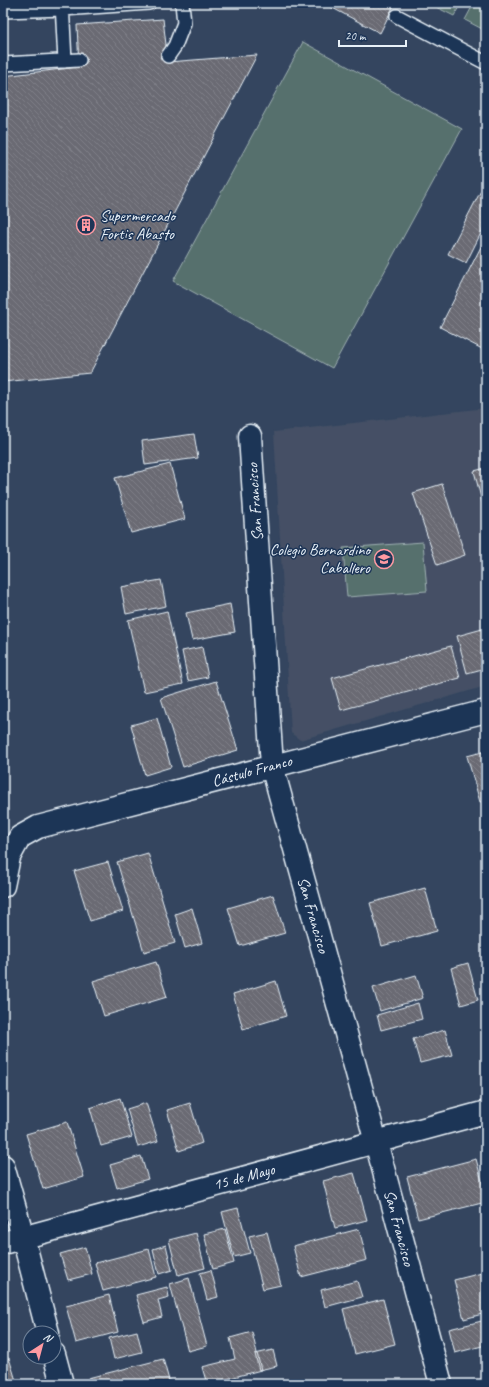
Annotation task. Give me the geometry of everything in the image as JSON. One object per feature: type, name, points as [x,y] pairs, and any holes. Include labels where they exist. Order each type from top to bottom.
[{"type":"street","name":"San Francisco","points":[[250,436],[272,766],[441,1384]]},
{"type":"street","name":"Cástulo Franco","points":[[3,886],[9,858],[20,837],[38,827],[486,710]]},
{"type":"street","name":"15 de Mayo","points":[[13,1240],[486,1112]]},
{"type":"street","points":[[3,1166],[13,1240],[45,1325]]},
{"type":"street","points":[[57,1365],[62,1384]]},
{"type":"lane","points":[[3,10],[149,3]]},
{"type":"lane","points":[[168,56],[175,46],[184,23],[182,3]]},
{"type":"lane","points":[[63,6],[65,61]]},
{"type":"lane","points":[[397,16],[486,62]]},
{"type":"lane","points":[[3,64],[79,60]]},
{"type":"shaded area","name":"Colegio Bernardino Caballero","points":[[486,408],[486,686],[300,740],[291,733],[274,432]]},
{"type":"green space","points":[[428,3],[461,3],[454,16]]},
{"type":"green space","points":[[474,3],[486,3],[486,31],[465,20]]},
{"type":"green space","points":[[303,42],[462,129],[332,368],[173,281]]},
{"type":"green space","points":[[423,542],[427,591],[347,597],[343,548]]},
{"type":"building","points":[[302,3],[316,3],[312,9]]},
{"type":"building","points":[[323,3],[395,3],[380,33]]},
{"type":"building","name":"Supermercado Fortis Abasto","points":[[163,19],[168,62],[257,55],[90,373],[3,382],[3,76],[79,67],[77,25]]},
{"type":"building","points":[[486,181],[486,223],[466,263],[448,254]]},
{"type":"building","points":[[486,237],[486,351],[440,327]]},
{"type":"building","points":[[194,434],[198,458],[145,465],[142,441]]},
{"type":"building","points":[[170,464],[185,519],[131,533],[115,478]]},
{"type":"building","points":[[486,468],[486,517],[474,471]]},
{"type":"building","points":[[442,484],[465,555],[437,565],[413,493]]},
{"type":"building","points":[[161,580],[166,606],[126,614],[121,587]]},
{"type":"building","points":[[230,604],[235,632],[192,640],[186,613]]},
{"type":"building","points":[[167,611],[183,684],[144,692],[128,620]]},
{"type":"building","points":[[486,628],[486,668],[467,673],[457,636]]},
{"type":"building","points":[[451,646],[460,678],[341,710],[332,678]]},
{"type":"building","points":[[202,647],[208,677],[188,681],[182,651]]},
{"type":"building","points":[[216,681],[238,750],[183,767],[161,698]]},
{"type":"building","points":[[157,718],[171,767],[145,775],[131,725]]},
{"type":"building","points":[[486,751],[486,801],[480,802],[467,756]]},
{"type":"building","points":[[148,853],[175,943],[144,952],[117,862]]},
{"type":"building","points":[[108,862],[123,911],[90,921],[74,871]]},
{"type":"building","points":[[425,888],[437,931],[382,946],[370,903]]},
{"type":"building","points":[[273,895],[285,933],[240,946],[228,908]]},
{"type":"building","points":[[192,908],[202,943],[185,948],[175,914]]},
{"type":"building","points":[[156,962],[167,997],[104,1016],[93,981]]},
{"type":"building","points":[[468,963],[478,1000],[461,1005],[451,968]]},
{"type":"building","points":[[416,975],[423,998],[380,1011],[373,988]]},
{"type":"building","points":[[276,981],[286,1016],[243,1029],[233,994]]},
{"type":"building","points":[[418,1003],[422,1019],[381,1030],[377,1015]]},
{"type":"building","points":[[445,1030],[452,1055],[420,1063],[413,1039]]},
{"type":"building","points":[[120,1098],[132,1137],[101,1146],[90,1108]]},
{"type":"building","points":[[146,1103],[158,1141],[138,1147],[127,1109]]},
{"type":"building","points":[[190,1103],[202,1143],[179,1151],[167,1110]]},
{"type":"building","points":[[67,1122],[84,1177],[43,1189],[26,1134]]},
{"type":"building","points":[[141,1156],[148,1179],[117,1188],[110,1165]]},
{"type":"building","points":[[476,1159],[486,1196],[486,1202],[418,1219],[407,1177]]},
{"type":"building","points":[[354,1173],[367,1220],[335,1228],[323,1181]]},
{"type":"building","points":[[238,1208],[250,1253],[234,1257],[222,1212]]},
{"type":"building","points":[[225,1229],[234,1263],[213,1269],[204,1234]]},
{"type":"building","points":[[359,1229],[367,1260],[301,1277],[293,1246]]},
{"type":"building","points":[[267,1232],[281,1285],[263,1289],[249,1236]]},
{"type":"building","points":[[196,1233],[205,1268],[178,1275],[169,1240]]},
{"type":"building","points":[[166,1245],[172,1270],[159,1274],[153,1249]]},
{"type":"building","points":[[85,1247],[92,1274],[68,1280],[60,1254]]},
{"type":"building","points":[[149,1249],[156,1277],[103,1291],[95,1263]]},
{"type":"building","points":[[211,1270],[218,1297],[207,1300],[200,1273]]},
{"type":"building","points":[[486,1272],[486,1313],[464,1319],[454,1280]]},
{"type":"building","points":[[189,1278],[207,1346],[188,1351],[170,1284]]},
{"type":"building","points":[[357,1281],[362,1297],[325,1307],[321,1290]]},
{"type":"building","points":[[167,1287],[169,1297],[158,1300],[162,1317],[144,1322],[136,1295]]},
{"type":"building","points":[[109,1295],[118,1332],[76,1343],[66,1306]]},
{"type":"building","points":[[383,1299],[395,1344],[355,1354],[343,1309]]},
{"type":"building","points":[[486,1320],[486,1345],[455,1353],[449,1329]]},
{"type":"building","points":[[137,1331],[142,1352],[114,1359],[109,1338]]},
{"type":"building","points":[[252,1332],[261,1370],[207,1384],[202,1367],[235,1359],[230,1338]]},
{"type":"building","points":[[273,1350],[277,1366],[259,1370],[255,1354]]},
{"type":"building","points":[[9,1358],[17,1384],[3,1384],[3,1360]]},
{"type":"building","points":[[163,1359],[170,1384],[90,1384],[88,1378]]},
{"type":"place","name":"Supermercado Fortis Abasto","points":[[86,225]]},
{"type":"place","name":"Colegio Bernardino Caballero","points":[[384,559]]}]
